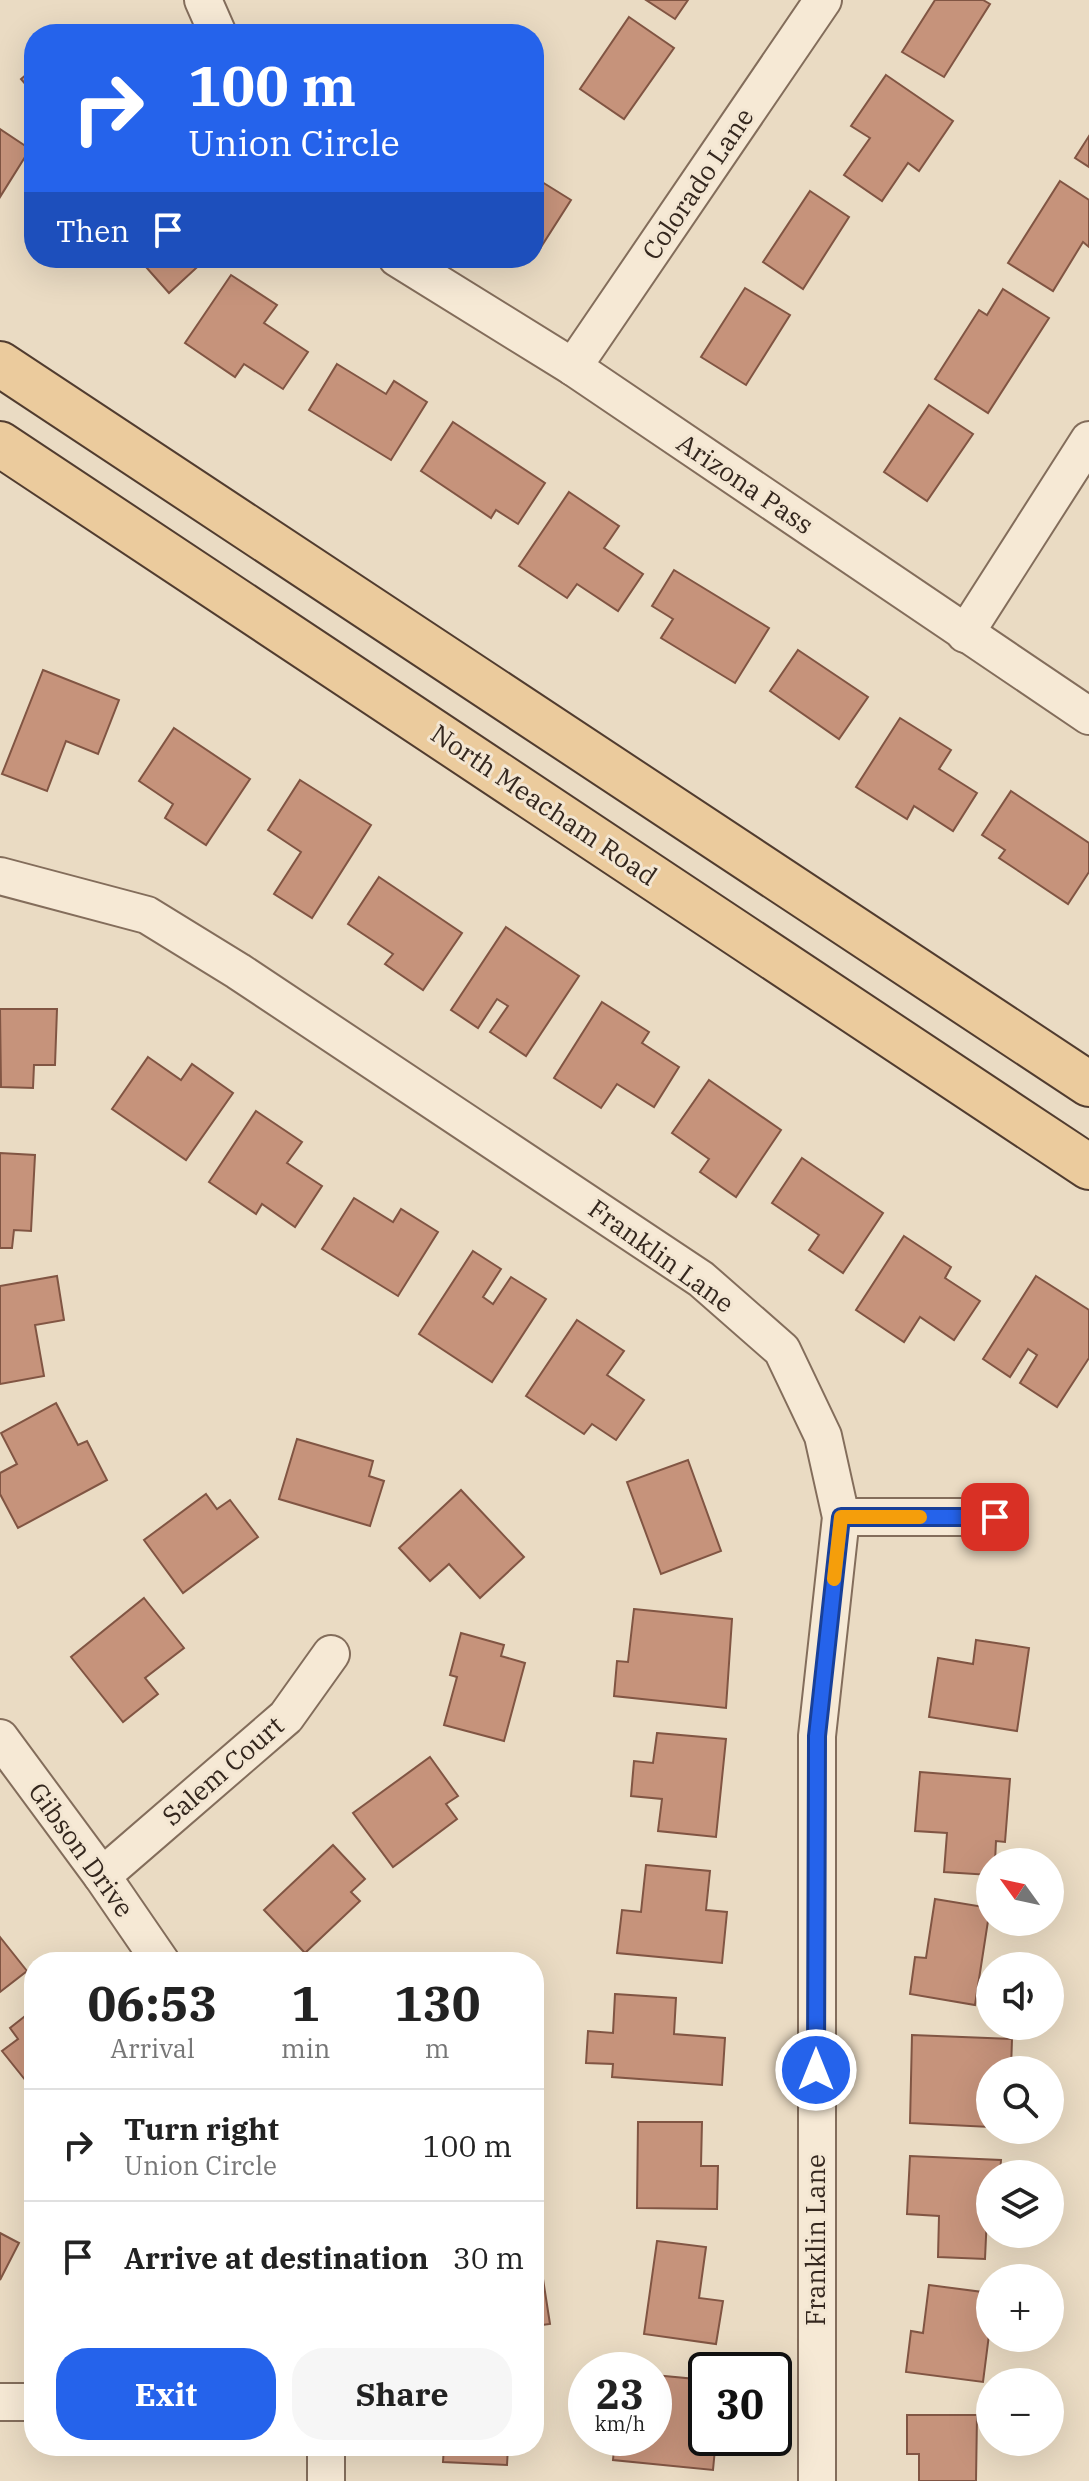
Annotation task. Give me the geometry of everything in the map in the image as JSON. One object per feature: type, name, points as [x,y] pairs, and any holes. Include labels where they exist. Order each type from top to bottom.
[{"type":"main road","points":[[0,364],[1089,1084]]},
{"type":"main road","name":"North Meacham Road","points":[[0,444],[1089,1167]]},
{"type":"street","points":[[203,0],[214,24]]},
{"type":"street","name":"Colorado Lane","points":[[573,367],[823,0]]},
{"type":"street","name":"Arizona Pass","points":[[413,268],[573,367],[1089,716]]},
{"type":"street","points":[[965,634],[1089,440]]},
{"type":"street","name":"Franklin Lane","points":[[0,876],[147,915],[238,971],[701,1279],[782,1350],[823,1436],[841,1517],[817,1736],[817,2481]]},
{"type":"street","points":[[841,1517],[995,1517]]},
{"type":"street","name":"Salem Court","points":[[102,1876],[286,1717],[331,1654]]},
{"type":"street","name":"Gibson Drive","points":[[0,1738],[154,1952]]},
{"type":"street","points":[[0,2402],[24,2402]]},
{"type":"street","points":[[326,2456],[326,2481]]},
{"type":"building","points":[[646,0],[688,0],[675,19]]},
{"type":"building","points":[[935,0],[983,0],[990,4],[944,77],[902,52]]},
{"type":"building","points":[[629,17],[674,48],[624,119],[580,89]]},
{"type":"building","points":[[886,75],[953,121],[919,171],[908,163],[882,201],[844,175],[870,138],[851,126]]},
{"type":"building","points":[[0,129],[24,145],[24,159],[0,197]]},
{"type":"building","points":[[1089,136],[1089,167],[1075,158]]},
{"type":"building","points":[[1060,181],[1089,200],[1089,247],[1083,242],[1053,291],[1008,263]]},
{"type":"building","points":[[544,183],[571,200],[544,242]]},
{"type":"building","points":[[810,191],[849,217],[803,289],[763,262]]},
{"type":"building","points":[[147,268],[196,268],[169,293]]},
{"type":"building","points":[[231,275],[277,305],[264,323],[308,352],[283,389],[244,364],[235,377],[185,343]]},
{"type":"building","points":[[745,288],[790,315],[746,385],[701,357]]},
{"type":"building","points":[[1003,289],[1049,318],[988,413],[935,379],[979,310],[987,315]]},
{"type":"building","points":[[337,364],[386,394],[394,381],[427,402],[391,460],[309,410]]},
{"type":"building","points":[[929,405],[973,434],[927,501],[884,472]]},
{"type":"building","points":[[453,422],[545,483],[518,524],[496,510],[491,518],[421,471]]},
{"type":"building","points":[[569,492],[619,526],[604,548],[643,574],[618,611],[577,584],[567,598],[519,566]]},
{"type":"building","points":[[674,570],[769,628],[735,683],[661,638],[673,619],[652,606]]},
{"type":"building","points":[[798,650],[868,697],[839,739],[770,691]]},
{"type":"building","points":[[43,670],[119,700],[98,754],[66,741],[47,791],[2,774]]},
{"type":"building","points":[[900,718],[951,750],[939,769],[977,793],[953,831],[914,806],[907,819],[856,787]]},
{"type":"building","points":[[174,728],[250,779],[206,845],[165,818],[173,804],[139,781]]},
{"type":"building","points":[[300,780],[371,825],[312,918],[274,894],[301,852],[268,830]]},
{"type":"building","points":[[1011,791],[1089,843],[1089,872],[1068,904],[999,858],[1005,850],[982,835]]},
{"type":"building","points":[[379,877],[462,933],[423,990],[385,964],[393,954],[348,924]]},
{"type":"building","points":[[506,927],[579,976],[526,1056],[490,1032],[508,1006],[497,999],[478,1028],[451,1010]]},
{"type":"building","points":[[602,1002],[649,1032],[642,1043],[679,1067],[654,1107],[617,1084],[601,1108],[554,1078]]},
{"type":"building","points":[[0,1009],[57,1009],[55,1065],[34,1065],[33,1088],[1,1087]]},
{"type":"building","points":[[148,1057],[181,1080],[192,1064],[233,1093],[186,1160],[112,1109]]},
{"type":"building","points":[[709,1080],[781,1130],[736,1197],[700,1172],[709,1159],[672,1133]]},
{"type":"building","points":[[256,1111],[302,1142],[287,1163],[322,1186],[295,1227],[262,1204],[256,1214],[209,1182]]},
{"type":"building","points":[[0,1153],[35,1155],[31,1231],[14,1230],[12,1248],[0,1248]]},
{"type":"building","points":[[802,1158],[883,1213],[843,1273],[809,1250],[819,1235],[772,1203]]},
{"type":"building","points":[[354,1198],[393,1222],[401,1209],[438,1232],[398,1296],[322,1249]]},
{"type":"building","points":[[904,1236],[951,1267],[945,1278],[980,1301],[954,1340],[920,1317],[904,1342],[856,1310]]},
{"type":"building","points":[[473,1251],[501,1269],[483,1297],[493,1304],[511,1277],[546,1299],[492,1382],[419,1334]]},
{"type":"building","points":[[57,1276],[64,1320],[35,1325],[44,1376],[0,1384],[0,1286]]},
{"type":"building","points":[[1036,1276],[1089,1310],[1089,1358],[1057,1407],[1020,1383],[1037,1355],[1028,1349],[1010,1377],[983,1359]]},
{"type":"building","points":[[577,1320],[624,1351],[607,1375],[644,1400],[616,1440],[592,1424],[584,1434],[526,1396]]},
{"type":"building","points":[[56,1403],[78,1445],[87,1441],[107,1480],[18,1528],[0,1494],[0,1473],[17,1464],[1,1433]]},
{"type":"building","points":[[297,1439],[373,1461],[369,1476],[384,1481],[370,1526],[279,1499]]},
{"type":"building","points":[[688,1460],[721,1551],[661,1574],[627,1482]]},
{"type":"building","points":[[461,1490],[524,1557],[480,1598],[449,1564],[430,1581],[399,1548]]},
{"type":"building","points":[[206,1494],[217,1509],[230,1500],[258,1537],[183,1593],[144,1540]]},
{"type":"building","points":[[144,1598],[184,1648],[145,1678],[158,1694],[123,1722],[71,1657]]},
{"type":"building","points":[[634,1609],[732,1619],[726,1708],[614,1696],[617,1661],[628,1662]]},
{"type":"building","points":[[461,1633],[504,1645],[501,1656],[525,1663],[504,1741],[444,1725],[457,1677],[450,1675]]},
{"type":"building","points":[[976,1640],[1029,1648],[1017,1731],[929,1717],[938,1658],[973,1664]]},
{"type":"building","points":[[657,1733],[726,1739],[716,1837],[658,1831],[662,1799],[631,1796],[634,1761],[653,1763]]},
{"type":"building","points":[[430,1757],[458,1796],[446,1804],[457,1819],[393,1867],[353,1813]]},
{"type":"building","points":[[920,1772],[1010,1779],[1005,1842],[996,1841],[996,1848],[976,1848],[976,1874],[944,1872],[947,1833],[915,1831]]},
{"type":"building","points":[[333,1845],[365,1879],[351,1892],[360,1901],[306,1952],[264,1910]]},
{"type":"building","points":[[646,1865],[710,1871],[706,1910],[727,1912],[722,1963],[617,1953],[622,1910],[641,1912]]},
{"type":"building","points":[[935,1899],[976,1906],[976,1936],[986,1936],[983,1952],[976,1952],[975,2005],[910,1994],[915,1957],[926,1958]]},
{"type":"building","points":[[0,1937],[24,1967],[24,1973],[0,1992]]},
{"type":"building","points":[[615,1994],[676,1998],[674,2034],[725,2038],[722,2085],[612,2077],[613,2064],[586,2063],[588,2031],[613,2033]]},
{"type":"building","points":[[24,2017],[24,2078],[2,2051],[18,2039],[10,2028]]},
{"type":"building","points":[[912,2035],[1012,2040],[1011,2056],[976,2056],[976,2126],[910,2123]]},
{"type":"building","points":[[638,2122],[702,2122],[701,2166],[718,2166],[717,2209],[637,2208]]},
{"type":"building","points":[[910,2156],[1001,2160],[976,2160],[976,2248],[986,2248],[985,2259],[938,2257],[939,2216],[907,2214]]},
{"type":"building","points":[[0,2233],[19,2243],[0,2280]]},
{"type":"building","points":[[657,2241],[706,2247],[699,2298],[723,2301],[716,2344],[644,2334]]},
{"type":"building","points":[[544,2285],[550,2324],[544,2325]]},
{"type":"building","points":[[929,2285],[976,2291],[976,2352],[987,2352],[985,2368],[976,2368],[976,2381],[906,2372],[911,2331],[923,2333]]},
{"type":"building","points":[[672,2377],[688,2378],[688,2456],[714,2456],[713,2470],[613,2460],[613,2456],[672,2456]]},
{"type":"building","points":[[907,2415],[976,2415],[976,2481],[919,2481],[919,2454],[907,2454]]},
{"type":"building","points":[[443,2456],[507,2456],[507,2465],[443,2462]]},
{"type":"slow traffic","points":[[834,1579],[841,1517],[920,1517]]},
{"type":"route","points":[[816,2070],[817,1736],[841,1517],[995,1517]]}]
